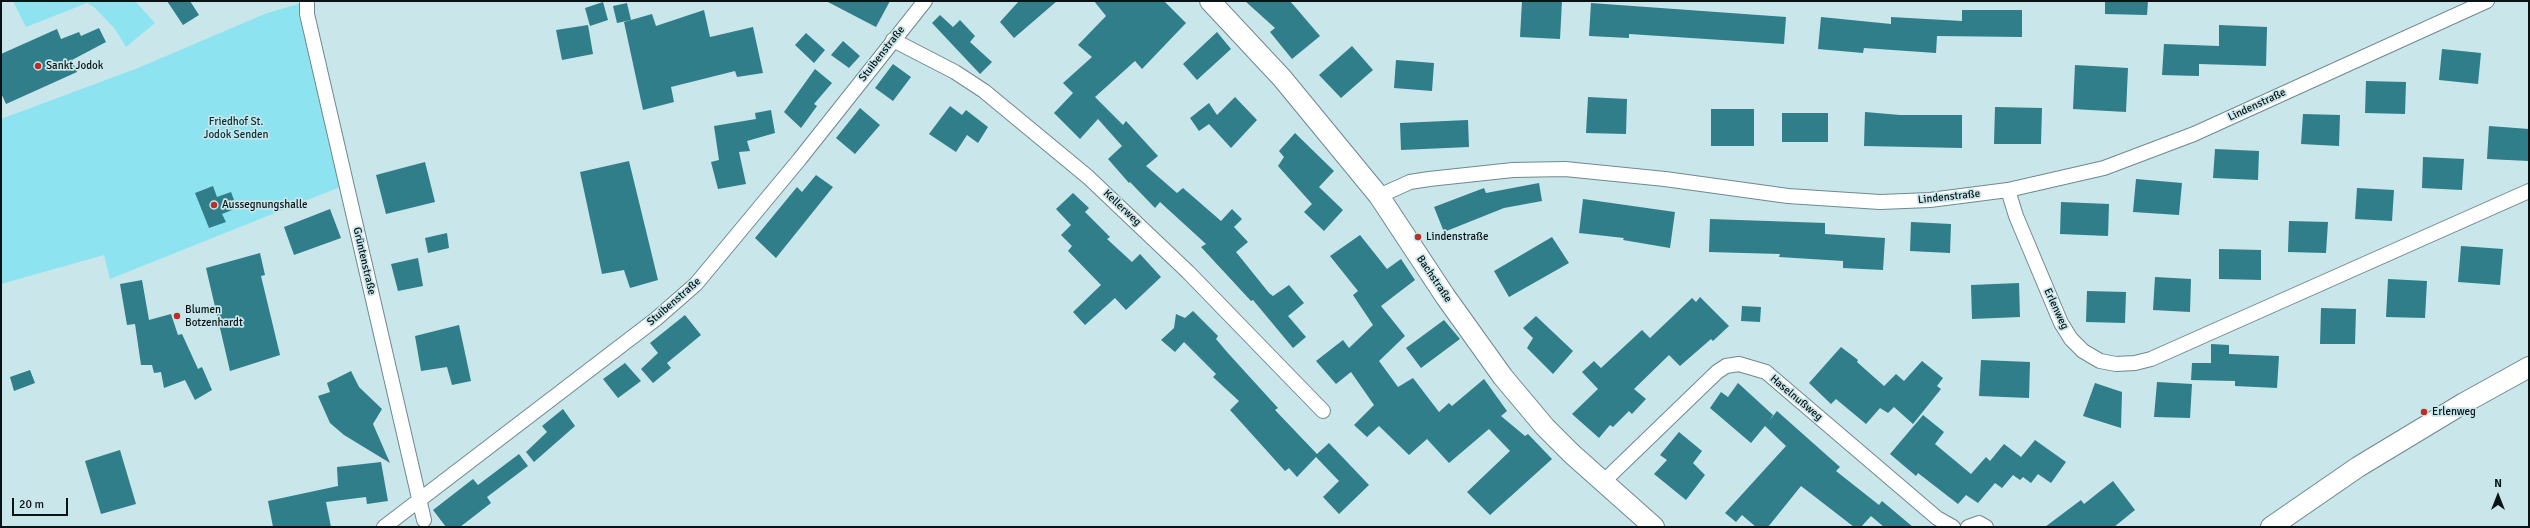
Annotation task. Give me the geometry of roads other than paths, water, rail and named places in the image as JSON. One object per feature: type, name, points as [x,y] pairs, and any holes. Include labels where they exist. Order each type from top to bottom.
[{"type":"street","name":"Grüntenstraße","points":[[307,1],[307,14],[424,520]]},
{"type":"street","name":"Stuibenstraße","points":[[384,527],[420,501],[656,319],[696,284],[799,160],[925,1]]},
{"type":"street","name":"Bachstraße","points":[[1210,1],[1282,78],[1379,196],[1445,296],[1503,377],[1546,427],[1602,483],[1654,527]]},
{"type":"street","name":"Lindenstraße","points":[[1379,196],[1410,182],[1429,178],[1507,171],[1565,169],[1665,179],[1788,196],[1880,202],[1930,200],[2008,190],[2104,168],[2187,136],[2487,1]]},
{"type":"street","name":"Kellerweg","points":[[893,40],[955,72],[984,91],[1088,177],[1188,272],[1322,411]]},
{"type":"street","name":"Erlenweg","points":[[2008,190],[2016,216],[2061,323],[2071,340],[2083,351],[2100,360],[2116,364],[2135,363],[2151,359],[2529,191]]},
{"type":"street","name":"Haselnußweg","points":[[1602,483],[1717,372],[1726,366],[1739,364],[1766,372],[1937,518],[1953,527]]},
{"type":"street","points":[[2271,527],[2358,467],[2464,403],[2529,367]]},
{"type":"street","points":[[1968,527],[1979,523],[1986,527]]},
{"type":"place","name":"Sankt Jodok","points":[[38,66]]},
{"type":"place","name":"Aussegnungshalle","points":[[214,205]]},
{"type":"place","name":"Lindenstraße","points":[[1418,237]]},
{"type":"place","name":"Blumen Botzenhardt","points":[[177,316]]},
{"type":"place","name":"Erlenweg","points":[[2424,412]]},
{"type":"park label","name":"Friedhof St. Jodok Senden","points":[[236,128]]}]
